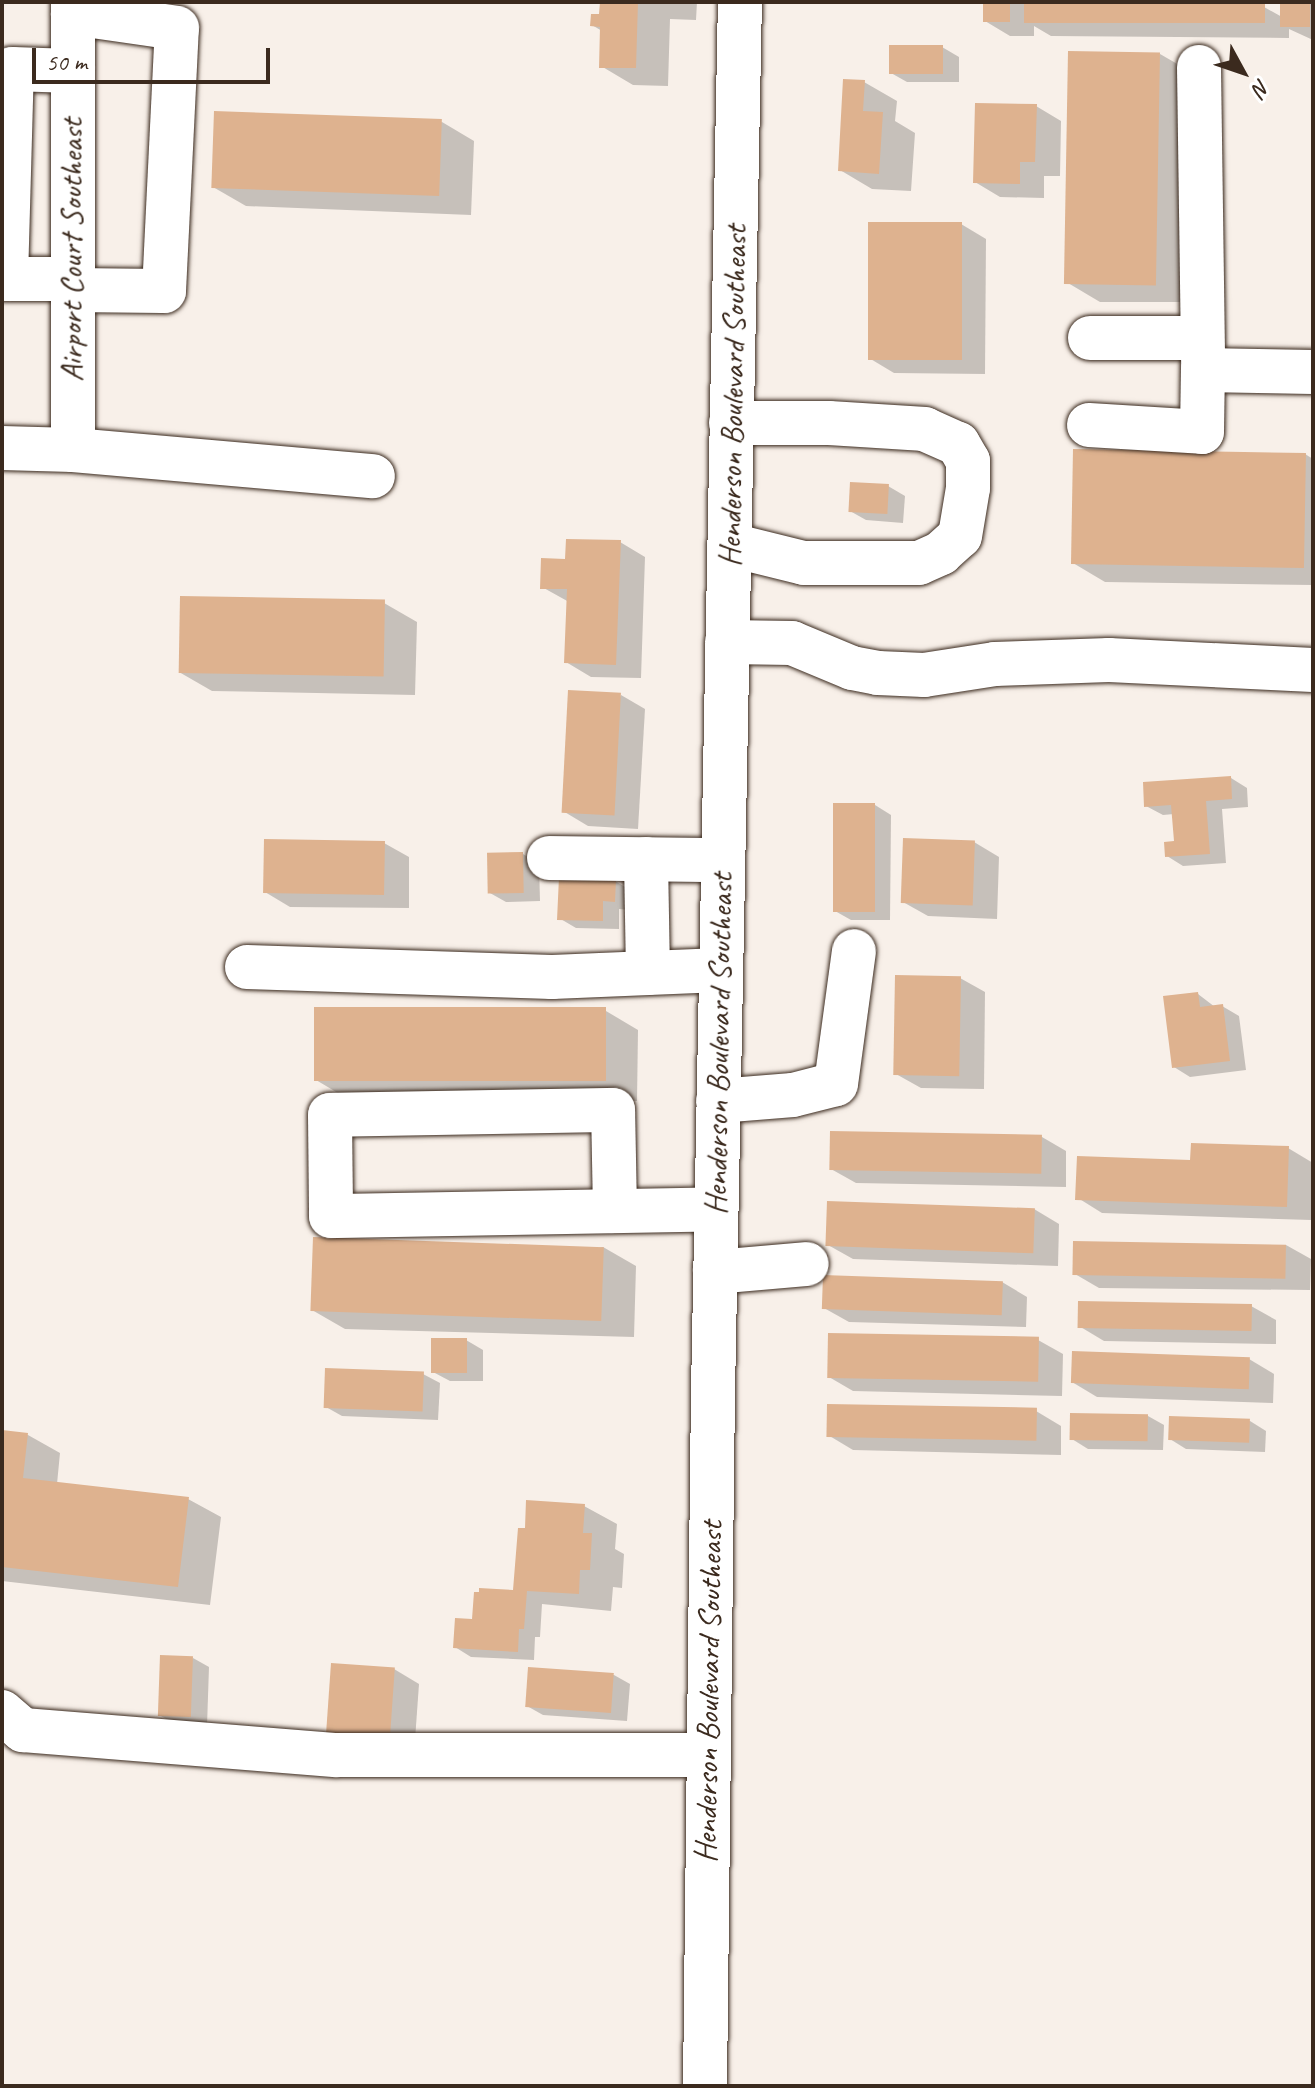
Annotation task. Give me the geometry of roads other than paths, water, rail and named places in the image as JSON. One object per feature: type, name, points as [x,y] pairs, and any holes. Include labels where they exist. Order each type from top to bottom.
[{"type":"street","name":"Henderson Boulevard Southeast","points":[[705,2086],[716,1209],[740,2]]},
{"type":"street","points":[[73,8],[177,28],[164,291],[6,279],[12,69],[73,71]]},
{"type":"street","name":"Airport Court Southeast","points":[[73,8],[73,450]]},
{"type":"street","points":[[1089,425],[1202,432],[1199,67]]},
{"type":"street","points":[[1090,338],[1313,372]]},
{"type":"street","points":[[731,423],[829,423],[925,429],[958,444],[968,461],[968,488],[960,536],[941,553],[919,563],[804,563],[731,545]]},
{"type":"street","points":[[2,448],[73,450],[373,476]]},
{"type":"street","points":[[727,642],[792,643],[852,668],[878,673],[924,675],[1019,662],[1109,660],[1313,670]]},
{"type":"street","points":[[549,858],[723,860]]},
{"type":"street","points":[[646,859],[648,973]]},
{"type":"street","points":[[718,1101],[793,1095],[836,1084],[854,951]]},
{"type":"street","points":[[247,967],[552,977],[721,970]]},
{"type":"street","points":[[615,1211],[613,1110],[330,1115],[331,1216],[615,1211],[716,1209]]},
{"type":"street","points":[[715,1272],[807,1264]]},
{"type":"street","points":[[2,1712],[23,1730],[337,1755],[709,1755]]}]
